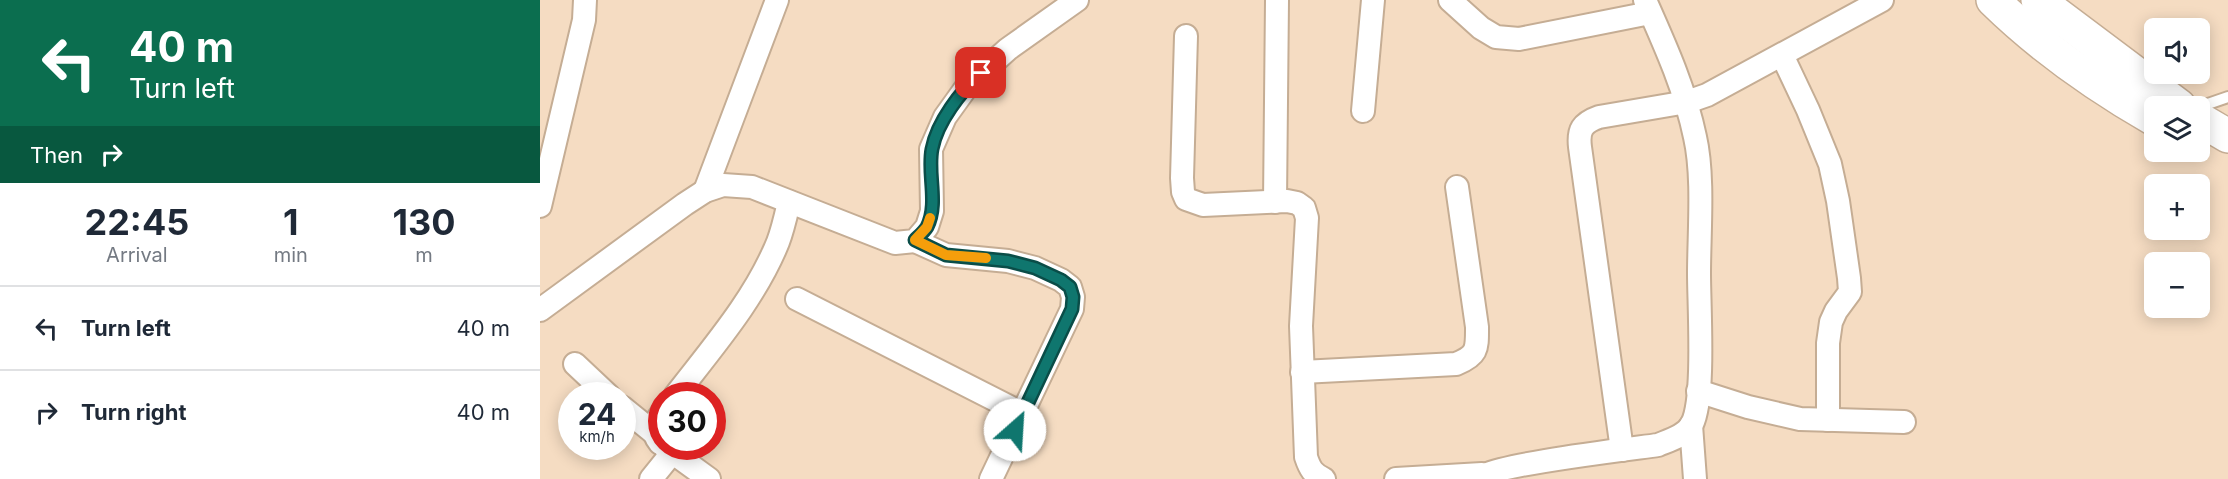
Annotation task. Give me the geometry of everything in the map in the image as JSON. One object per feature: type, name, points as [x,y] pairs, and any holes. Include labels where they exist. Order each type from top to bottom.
[{"type":"main road","points":[[1993,0],[2050,52],[2106,92],[2144,113]]},
{"type":"main road","points":[[2038,0],[2166,96]]},
{"type":"main road","points":[[2210,125],[2228,136]]},
{"type":"main road","points":[[2210,150],[2228,160]]},
{"type":"street","points":[[540,206],[584,20],[585,0]]},
{"type":"street","points":[[705,191],[777,0]]},
{"type":"street","points":[[915,240],[927,227],[932,211],[932,149],[945,117],[968,85],[1008,49],[1077,0]]},
{"type":"street","points":[[1275,202],[1277,0]]},
{"type":"street","points":[[1363,111],[1373,0]]},
{"type":"street","points":[[1450,0],[1481,28],[1496,37],[1519,39],[1648,7],[1687,102],[1696,140],[1699,183],[1698,392],[1691,425],[1695,479]]},
{"type":"street","points":[[1622,450],[1580,147],[1580,128],[1587,121],[1599,117],[1687,102],[1730,84],[1882,0]]},
{"type":"street","points":[[1186,36],[1182,178],[1186,199],[1203,205],[1275,202],[1297,203],[1304,208],[1306,218],[1301,326],[1306,457],[1310,468],[1324,479]]},
{"type":"street","points":[[1782,55],[1830,164],[1838,201],[1849,278],[1850,292],[1831,322],[1828,343],[1828,420]]},
{"type":"street","points":[[540,310],[705,191],[723,185],[752,187],[895,243],[915,240],[946,255],[997,259],[1026,266],[1061,280],[1070,287],[1073,297],[1072,309],[992,479]]},
{"type":"street","points":[[1302,372],[1456,364],[1470,358],[1477,348],[1477,327],[1457,187]]},
{"type":"street","points":[[686,382],[734,318],[753,287],[777,243],[789,202]]},
{"type":"street","points":[[797,299],[1023,414]]},
{"type":"street","points":[[575,364],[594,382]]},
{"type":"street","points":[[1698,392],[1781,416],[1905,422]]},
{"type":"street","points":[[636,418],[648,427]]},
{"type":"street","points":[[1396,479],[1480,477],[1516,466],[1658,445],[1679,437],[1691,425]]},
{"type":"street","points":[[651,479],[657,460]]},
{"type":"street","points":[[688,460],[709,479]]},
{"type":"lane","points":[[2210,103],[2228,97]]},
{"type":"slow traffic","points":[[930,218],[927,227],[915,240],[946,255],[986,258]]},
{"type":"route","points":[[981,73],[968,85],[945,117],[932,149],[932,211],[927,227],[915,240],[946,255],[1008,261],[1035,268],[1061,280],[1070,287],[1073,297],[1072,309],[1015,430]]}]
